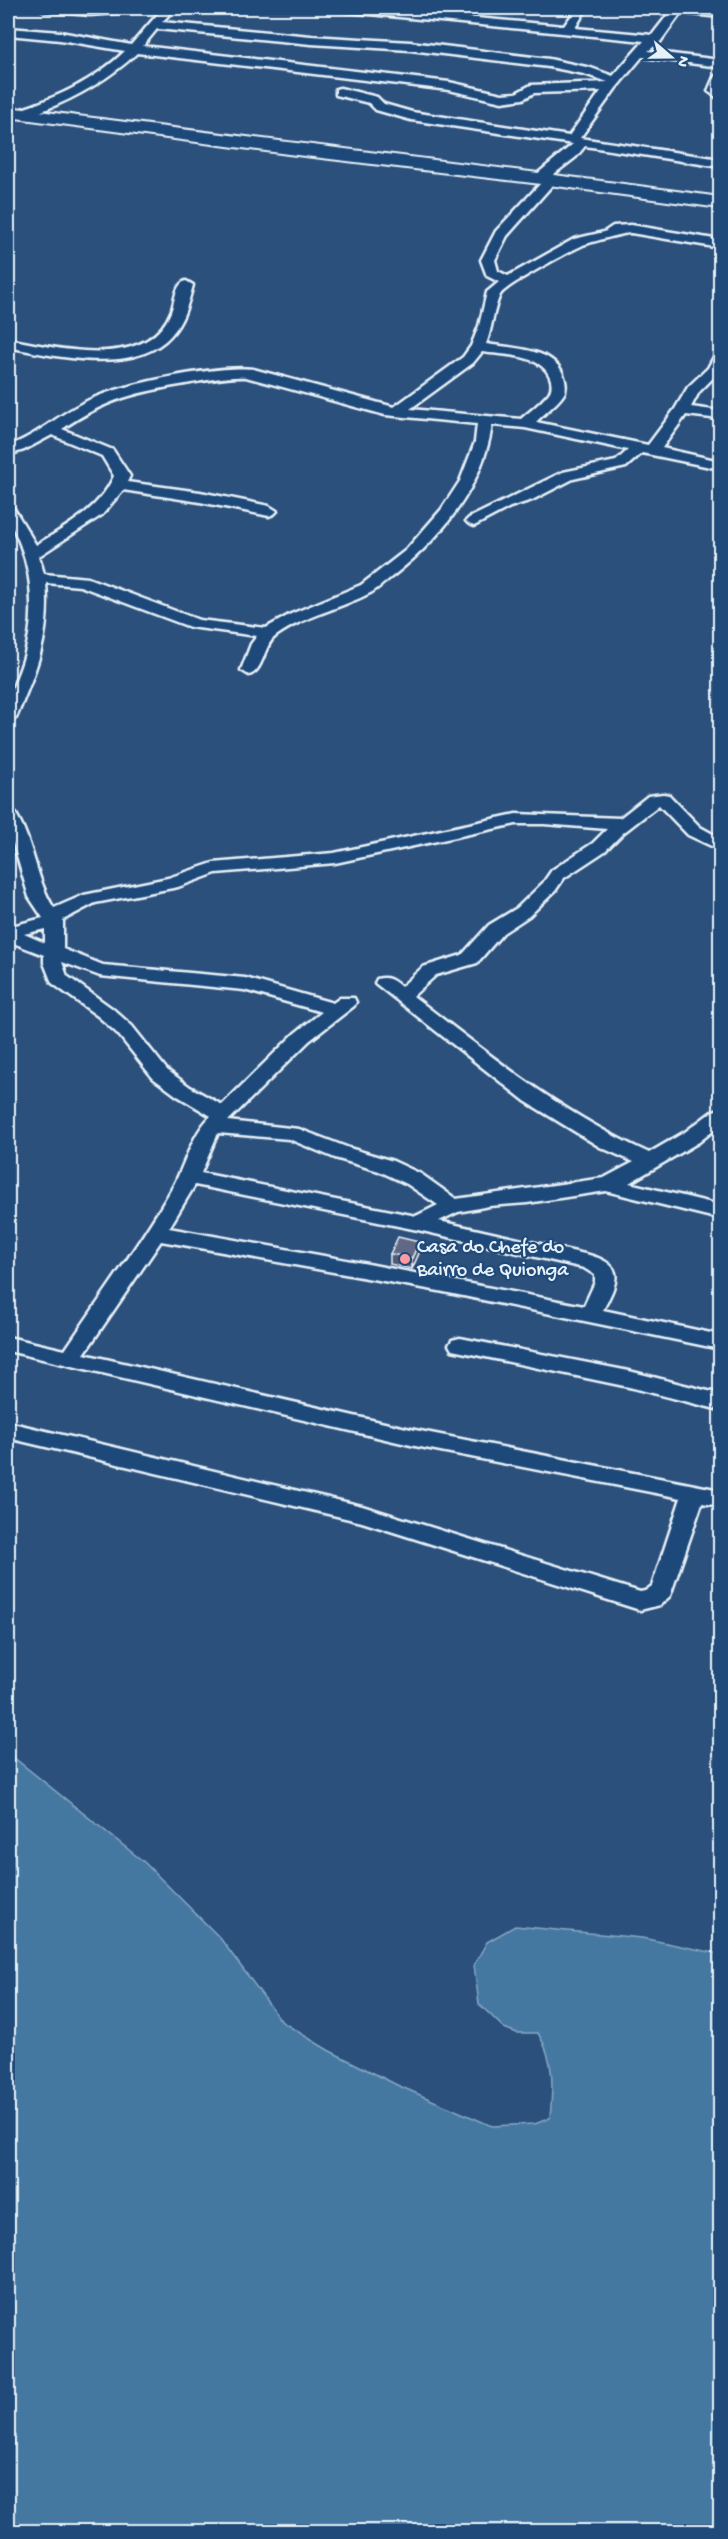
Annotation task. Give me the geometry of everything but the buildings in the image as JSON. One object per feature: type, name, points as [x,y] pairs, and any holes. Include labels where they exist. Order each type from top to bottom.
[{"type":"main road","points":[[14,113],[327,154],[541,178],[720,203]]},
{"type":"street","points":[[45,8],[90,12],[144,8]]},
{"type":"street","points":[[14,113],[89,87],[134,49],[169,8]]},
{"type":"street","points":[[338,8],[421,12],[656,39]]},
{"type":"street","points":[[567,30],[582,8]]},
{"type":"street","points":[[661,8],[720,14]]},
{"type":"street","points":[[508,281],[492,273],[488,260],[501,234],[549,182],[541,178],[572,154],[577,141],[612,85],[638,53],[656,39],[674,17],[675,9]]},
{"type":"street","points":[[395,70],[421,12]]},
{"type":"street","points":[[153,25],[311,40],[411,37],[587,71],[612,85]]},
{"type":"street","points":[[8,31],[60,36],[134,49],[395,70],[449,86],[502,98],[519,96],[531,89],[612,85]]},
{"type":"street","points":[[638,53],[720,64]]},
{"type":"street","points":[[720,77],[714,91],[720,96]]},
{"type":"street","points":[[340,92],[373,100],[381,106],[411,116],[720,163]]},
{"type":"street","points":[[397,412],[468,360],[478,347],[486,326],[494,292],[508,281],[579,242],[609,235],[618,229],[631,229],[720,244]]},
{"type":"street","points":[[8,343],[59,351],[113,355],[136,352],[162,338],[171,326],[180,307],[186,285]]},
{"type":"street","points":[[478,347],[526,355],[548,362],[556,373],[559,385],[557,393],[525,424]]},
{"type":"street","points":[[474,521],[568,475],[621,464],[646,449],[682,410],[693,390],[714,370],[720,358]]},
{"type":"street","points":[[8,451],[26,446],[50,429],[111,395],[159,384],[238,372],[253,373],[363,406],[397,412],[525,424],[720,465]]},
{"type":"street","points":[[682,410],[720,415]]},
{"type":"street","points":[[249,670],[259,644],[269,633],[297,617],[368,588],[412,553],[447,513],[468,481],[482,442],[485,420]]},
{"type":"street","points":[[31,554],[100,508],[120,485],[122,476],[108,453],[50,429]]},
{"type":"street","points":[[120,485],[200,497],[269,511]]},
{"type":"street","points":[[8,510],[19,525],[31,554],[37,578],[41,615],[32,658],[8,718]]},
{"type":"street","points":[[37,578],[82,581],[196,624],[269,633]]},
{"type":"street","points":[[401,996],[415,986],[424,974],[470,959],[496,929],[516,918],[549,887],[558,874],[599,847],[654,800],[663,799],[694,831],[720,845]]},
{"type":"street","points":[[8,815],[22,843],[38,897],[53,919],[56,929],[53,963],[59,979],[106,1013],[124,1030],[160,1074],[218,1120],[292,1133],[342,1153],[386,1166],[414,1179],[453,1206]]},
{"type":"street","points":[[8,934],[53,919],[60,912],[90,899],[172,883],[213,868],[335,858],[362,850],[516,819],[625,823]]},
{"type":"street","points":[[8,934],[100,970],[244,984],[342,1006],[302,1037],[218,1120],[202,1143],[189,1177],[156,1233],[69,1358]]},
{"type":"street","points":[[384,983],[532,1097],[607,1142],[651,1161]]},
{"type":"street","points":[[417,1223],[453,1206],[489,1199],[527,1196],[606,1184],[692,1137],[720,1115]]},
{"type":"street","points":[[189,1177],[417,1223],[599,1266],[606,1273],[606,1282],[591,1314]]},
{"type":"street","points":[[606,1184],[720,1212]]},
{"type":"street","points":[[156,1233],[274,1252],[591,1314],[720,1342]]},
{"type":"street","points":[[8,1344],[416,1438],[720,1498]]},
{"type":"street","points":[[460,1345],[629,1379],[720,1402]]},
{"type":"street","points":[[8,1430],[364,1514],[479,1547],[640,1602],[652,1599],[662,1590],[694,1493]]},
{"type":"water","points":[[8,1753],[144,1862],[220,1938],[282,2022],[328,2050],[397,2085],[492,2126],[535,2124],[550,2118],[552,2074],[544,2043],[538,2033],[517,2033],[504,2028],[479,2004],[474,1965],[487,1942],[515,1926],[642,1938],[720,1954],[720,2531],[8,2531]]},
{"type":"place","name":"Casa do Chefe do Bairro de Quionga","points":[[405,1259]]}]
